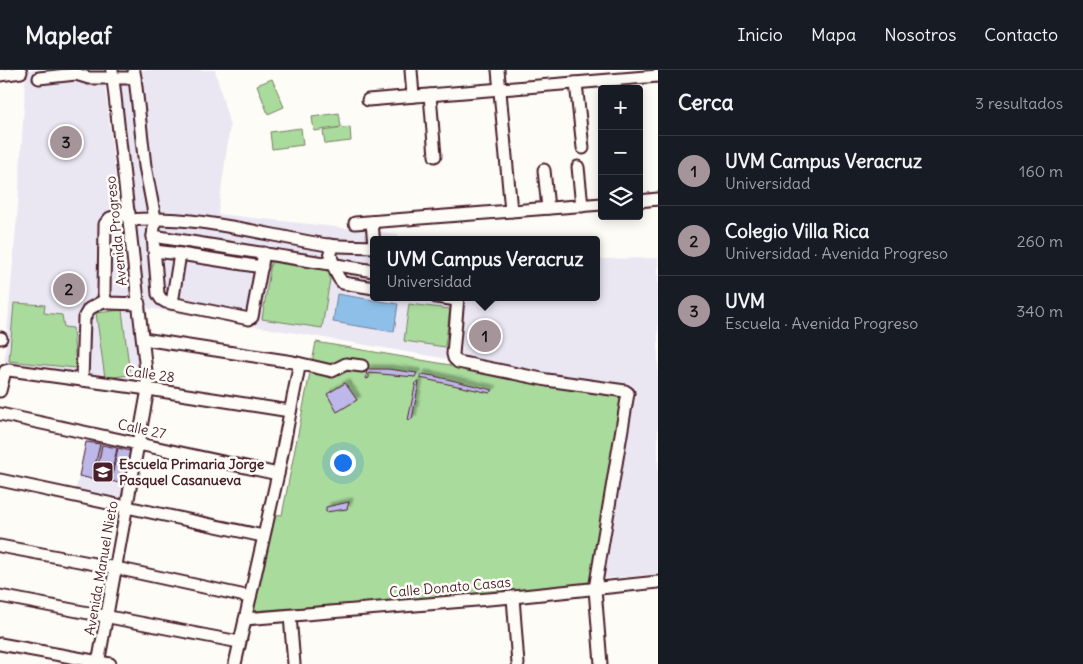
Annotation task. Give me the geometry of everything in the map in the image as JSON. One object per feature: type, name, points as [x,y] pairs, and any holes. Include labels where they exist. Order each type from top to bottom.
[{"type":"street","points":[[411,70],[421,96]]},
{"type":"street","points":[[418,70],[421,96],[435,156]]},
{"type":"street","points":[[498,70],[511,212]]},
{"type":"street","points":[[0,75],[21,72]]},
{"type":"street","points":[[39,78],[76,74],[89,78],[113,74],[134,74],[145,166],[155,218],[152,236],[161,300],[172,304],[250,319],[252,317],[264,253]]},
{"type":"street","name":"Avenida Progreso","points":[[113,74],[148,388]]},
{"type":"street","points":[[368,100],[576,83],[626,84],[658,76]]},
{"type":"street","points":[[576,83],[583,148]]},
{"type":"street","points":[[124,168],[145,166]]},
{"type":"street","points":[[578,167],[582,206]]},
{"type":"street","points":[[544,170],[548,208]]},
{"type":"street","points":[[643,201],[658,199]]},
{"type":"street","points":[[355,223],[598,204]]},
{"type":"street","points":[[139,304],[116,304],[105,300],[105,224],[110,218],[155,218],[237,227],[329,245],[370,246]]},
{"type":"street","points":[[372,222],[373,236]]},
{"type":"street","points":[[152,236],[370,270]]},
{"type":"street","points":[[329,245],[332,263],[337,276],[343,283],[370,287]]},
{"type":"street","points":[[154,250],[262,267]]},
{"type":"street","points":[[172,304],[180,254]]},
{"type":"street","points":[[137,285],[158,285]]},
{"type":"street","points":[[82,380],[82,327],[84,318],[89,309],[105,300]]},
{"type":"street","points":[[458,301],[453,354],[458,362],[548,380],[628,393],[595,589],[601,664]]},
{"type":"street","points":[[143,339],[297,363],[332,371],[346,364],[362,366]]},
{"type":"street","points":[[234,664],[278,474],[299,367],[297,363]]},
{"type":"street","name":"Calle 28","points":[[0,391],[5,371],[9,370],[148,388],[290,411]]},
{"type":"street","name":"Avenida Manuel Nieto","points":[[102,663],[107,617],[148,388]]},
{"type":"street","name":"Calle 27","points":[[0,414],[278,474]]},
{"type":"street","points":[[0,480],[263,536]]},
{"type":"street","points":[[0,546],[116,568],[250,597]]},
{"type":"street","name":"Calle Donato Casas","points":[[245,619],[513,597],[658,582]]},
{"type":"street","points":[[0,596],[239,642]]},
{"type":"street","points":[[513,597],[518,664]]},
{"type":"street","points":[[290,616],[294,664]]},
{"type":"street","points":[[0,644],[102,663]]},
{"type":"shaded area","points":[[26,70],[103,70],[140,384],[4,367],[18,205]]},
{"type":"shaded area","points":[[116,70],[215,70],[230,126],[218,214],[398,234],[398,236],[370,236],[370,301],[600,301],[600,259],[658,258],[658,574],[599,579],[631,390],[147,308]]},
{"type":"shaded area","name":"Escuela Primaria Jorge Pasquel Casanueva","points":[[86,440],[131,449],[120,503],[75,494]]},
{"type":"green space","points":[[272,79],[284,107],[268,114],[257,85]]},
{"type":"green space","points":[[339,113],[341,127],[314,131],[312,117]]},
{"type":"green space","points":[[350,127],[351,141],[325,144],[323,131]]},
{"type":"green space","points":[[301,128],[303,145],[272,149],[270,132]]},
{"type":"green space","points":[[272,257],[332,267],[322,328],[262,319]]},
{"type":"green space","points":[[14,303],[45,305],[44,313],[62,315],[64,327],[73,328],[76,368],[9,361]]},
{"type":"green space","points":[[409,304],[450,309],[445,347],[404,341]]},
{"type":"green space","points":[[122,310],[130,375],[105,378],[96,313]]},
{"type":"green space","points":[[316,342],[625,395],[593,586],[251,611],[273,514],[282,515]]},
{"type":"water","points":[[337,294],[370,299],[370,301],[398,304],[394,332],[333,322]]},
{"type":"building","points":[[367,369],[388,369],[417,373],[415,377],[369,373],[369,378],[366,379]]},
{"type":"building","points":[[421,374],[493,390],[490,393],[420,378]]},
{"type":"building","points":[[416,382],[419,382],[412,419],[408,420]]},
{"type":"building","points":[[345,383],[357,400],[337,412],[327,394]]},
{"type":"building","points":[[86,442],[100,444],[92,479],[79,476]]},
{"type":"building","points":[[102,445],[117,448],[110,480],[96,477]]},
{"type":"building","points":[[118,448],[130,451],[123,484],[111,481]]},
{"type":"building","points":[[349,502],[347,509],[326,512],[326,507]]},
{"type":"place","name":"UVM","points":[[66,142]]},
{"type":"place","name":"Colegio Villa Rica","points":[[69,289]]},
{"type":"place","name":"UVM Campus Veracruz","points":[[485,336]]},
{"type":"place","name":"Escuela Primaria Jorge Pasquel Casanueva","points":[[103,472]]}]
